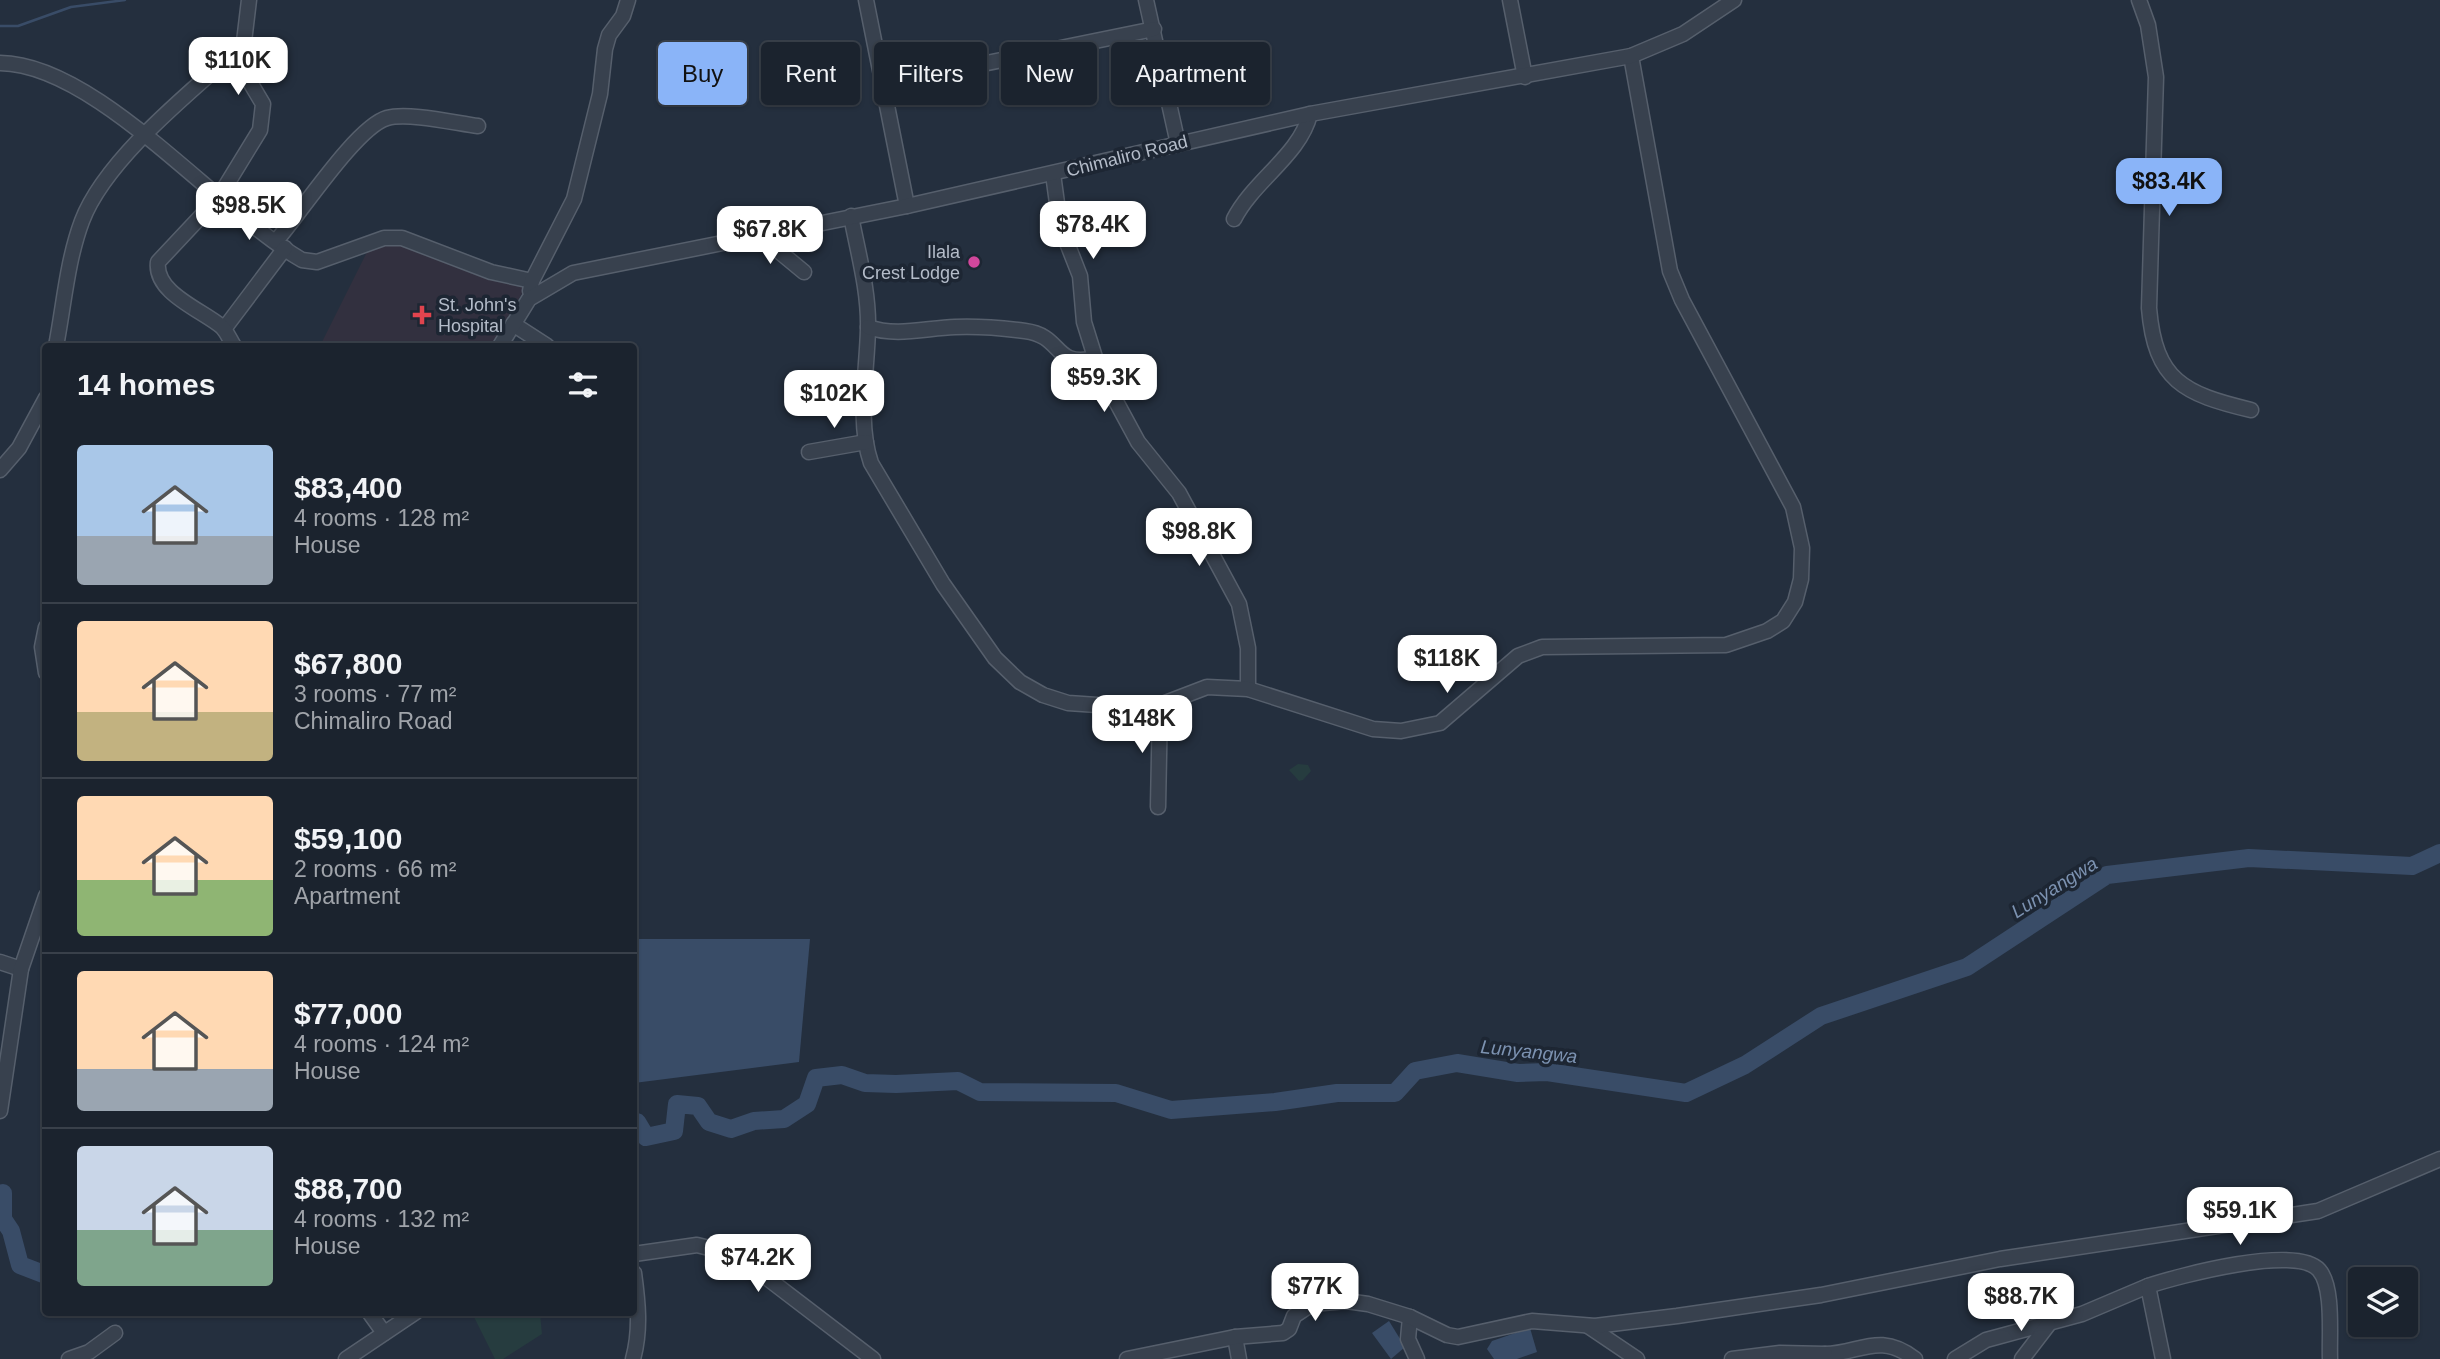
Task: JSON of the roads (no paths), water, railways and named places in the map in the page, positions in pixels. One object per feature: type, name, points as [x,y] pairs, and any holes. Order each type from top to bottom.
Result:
[{"type":"street","points":[[232,343],[224,329],[191,307],[161,281],[157,273],[158,262],[219,197],[257,137],[263,121],[260,97],[241,67],[249,0]]},
{"type":"street","points":[[529,299],[532,281],[563,226],[574,199],[600,94],[607,42],[628,0]]},
{"type":"street","points":[[866,0],[875,42]]},
{"type":"street","points":[[1146,0],[1178,144]]},
{"type":"street","points":[[1510,0],[1525,77]]},
{"type":"street","name":"Chimaliro Road","points":[[502,343],[529,299],[573,273],[907,206],[1310,114],[1631,56],[1684,34],[1734,0]]},
{"type":"street","points":[[2139,0],[2148,25],[2157,77],[2150,296],[2152,338],[2160,363],[2180,383],[2207,399],[2251,410]]},
{"type":"street","points":[[987,62],[1154,29]]},
{"type":"street","points":[[57,343],[73,251],[82,222],[103,185],[145,136],[243,45]]},
{"type":"street","points":[[850,216],[864,282],[868,327],[866,442],[872,463],[943,584],[995,658],[1020,682],[1043,695],[1068,703],[1112,706],[1160,705],[1207,687],[1248,689],[1373,729],[1420,728],[1440,723],[1518,656],[1542,647],[1726,645],[1767,631],[1783,621],[1795,602],[1801,579],[1802,548],[1793,508],[1682,300],[1670,271],[1631,56]]},
{"type":"street","points":[[0,63],[38,69],[59,78],[145,136],[219,197],[309,263],[384,238],[402,238],[491,272],[532,281]]},
{"type":"street","points":[[888,105],[907,206]]},
{"type":"street","points":[[1234,219],[1254,187],[1302,138],[1310,114]]},
{"type":"street","points":[[224,329],[281,245],[360,138],[381,121],[398,117],[478,125]]},
{"type":"street","points":[[1054,174],[1060,225],[1080,276],[1084,322],[1104,382],[1138,442],[1179,493],[1239,604],[1247,636],[1248,689]]},
{"type":"street","points":[[774,233],[781,253],[804,272]]},
{"type":"street","points":[[513,324],[542,343]]},
{"type":"street","points":[[868,327],[897,332],[980,326],[1026,331],[1045,335],[1067,359],[1079,361],[1095,358]]},
{"type":"street","points":[[0,470],[19,448],[42,414]]},
{"type":"street","points":[[809,452],[866,442]]},
{"type":"street","points":[[1158,807],[1160,705]]},
{"type":"street","points":[[0,1111],[21,969],[42,908]]},
{"type":"street","points":[[0,962],[21,969]]},
{"type":"street","points":[[1127,1359],[1235,1337],[1286,1332],[1298,1312],[1312,1304],[1326,1302],[1368,1304],[1410,1317],[1438,1331],[1458,1337],[1532,1321],[1588,1326],[1627,1324],[1808,1297],[2000,1259],[2318,1211],[2440,1159]]},
{"type":"street","points":[[637,1254],[697,1245],[737,1255],[873,1359]]},
{"type":"street","points":[[1955,1359],[1986,1340],[2048,1325],[2148,1286],[2204,1269],[2301,1261],[2318,1269],[2328,1286],[2330,1359]]},
{"type":"street","points":[[2148,1286],[2163,1359]]},
{"type":"street","points":[[633,1359],[638,1340],[637,1299]]},
{"type":"street","points":[[372,1316],[384,1333]]},
{"type":"street","points":[[346,1359],[410,1316]]},
{"type":"street","points":[[1410,1317],[1408,1339],[1417,1359]]},
{"type":"street","points":[[2022,1359],[2048,1325]]},
{"type":"street","points":[[1588,1326],[1637,1359]]},
{"type":"street","points":[[69,1359],[89,1352],[115,1333]]},
{"type":"street","points":[[1235,1337],[1239,1359]]},
{"type":"street","points":[[1732,1359],[1780,1353],[1825,1357],[1870,1344],[1901,1350],[1915,1359]]},
{"type":"water","points":[[637,939],[810,939],[799,1062],[637,1083]]},
{"type":"water","points":[[1389,1321],[1405,1347],[1391,1359],[1372,1333]]},
{"type":"water","points":[[1530,1328],[1537,1352],[1517,1359],[1494,1359],[1487,1349],[1492,1341]]},
{"type":"waterway","points":[[0,26],[18,26],[71,7],[125,0]]},
{"type":"waterway","name":"Lunyangwa","points":[[637,1122],[646,1137],[674,1131],[677,1104],[698,1106],[709,1122],[731,1129],[754,1121],[784,1119],[807,1104],[816,1078],[842,1075],[865,1083],[958,1081],[980,1092],[1116,1093],[1171,1110],[1275,1102],[1337,1093],[1395,1093],[1415,1071],[1457,1063],[1518,1073],[1547,1072],[1686,1093],[1745,1065],[1821,1016],[1967,967],[2107,875],[2249,858],[2412,866],[2440,853]]},
{"type":"waterway","name":"Lunyangwa","points":[[3,1193],[3,1219],[11,1231],[20,1265],[42,1273]]},
{"type":"place","name":"Ilala Crest Lodge","points":[[974,262]]},
{"type":"place","name":"St. John's Hospital","points":[[422,315]]}]
